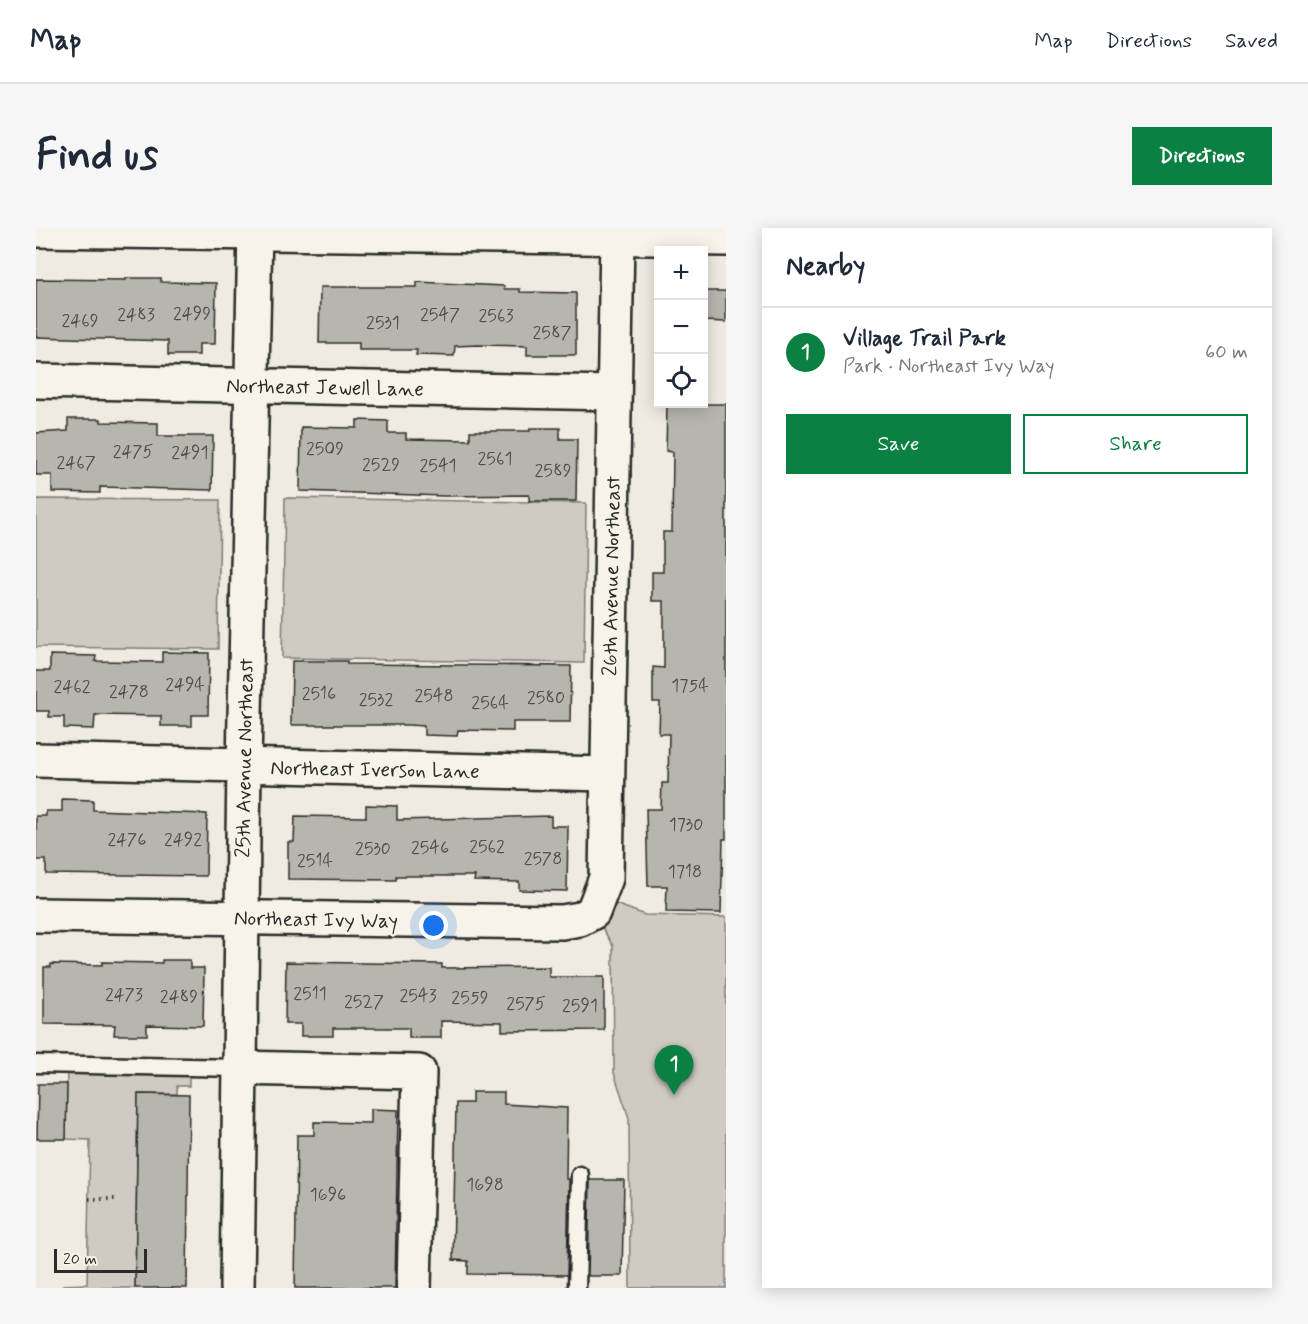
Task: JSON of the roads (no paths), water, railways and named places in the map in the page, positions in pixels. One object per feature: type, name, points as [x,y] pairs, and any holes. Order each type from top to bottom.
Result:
[{"type":"street","points":[[36,230],[582,232],[617,237],[726,239]]},
{"type":"street","name":"25th Avenue Northeast","points":[[237,1288],[244,765],[255,231]]},
{"type":"street","name":"26th Avenue Northeast","points":[[593,912],[606,878],[617,237]]},
{"type":"street","name":"Northeast Jewell Lane","points":[[36,381],[614,393]]},
{"type":"street","name":"Northeast Iverson Lane","points":[[36,760],[607,774]]},
{"type":"street","name":"Northeast Ivy Way","points":[[36,915],[562,922],[580,919],[593,912]]},
{"type":"street","points":[[240,1068],[419,1072],[414,1288]]},
{"type":"lane","points":[[36,1064],[240,1068]]},
{"type":"lane","points":[[577,1288],[580,1175]]},
{"type":"place","name":"Village Trail Park","points":[[674,1095]]}]
